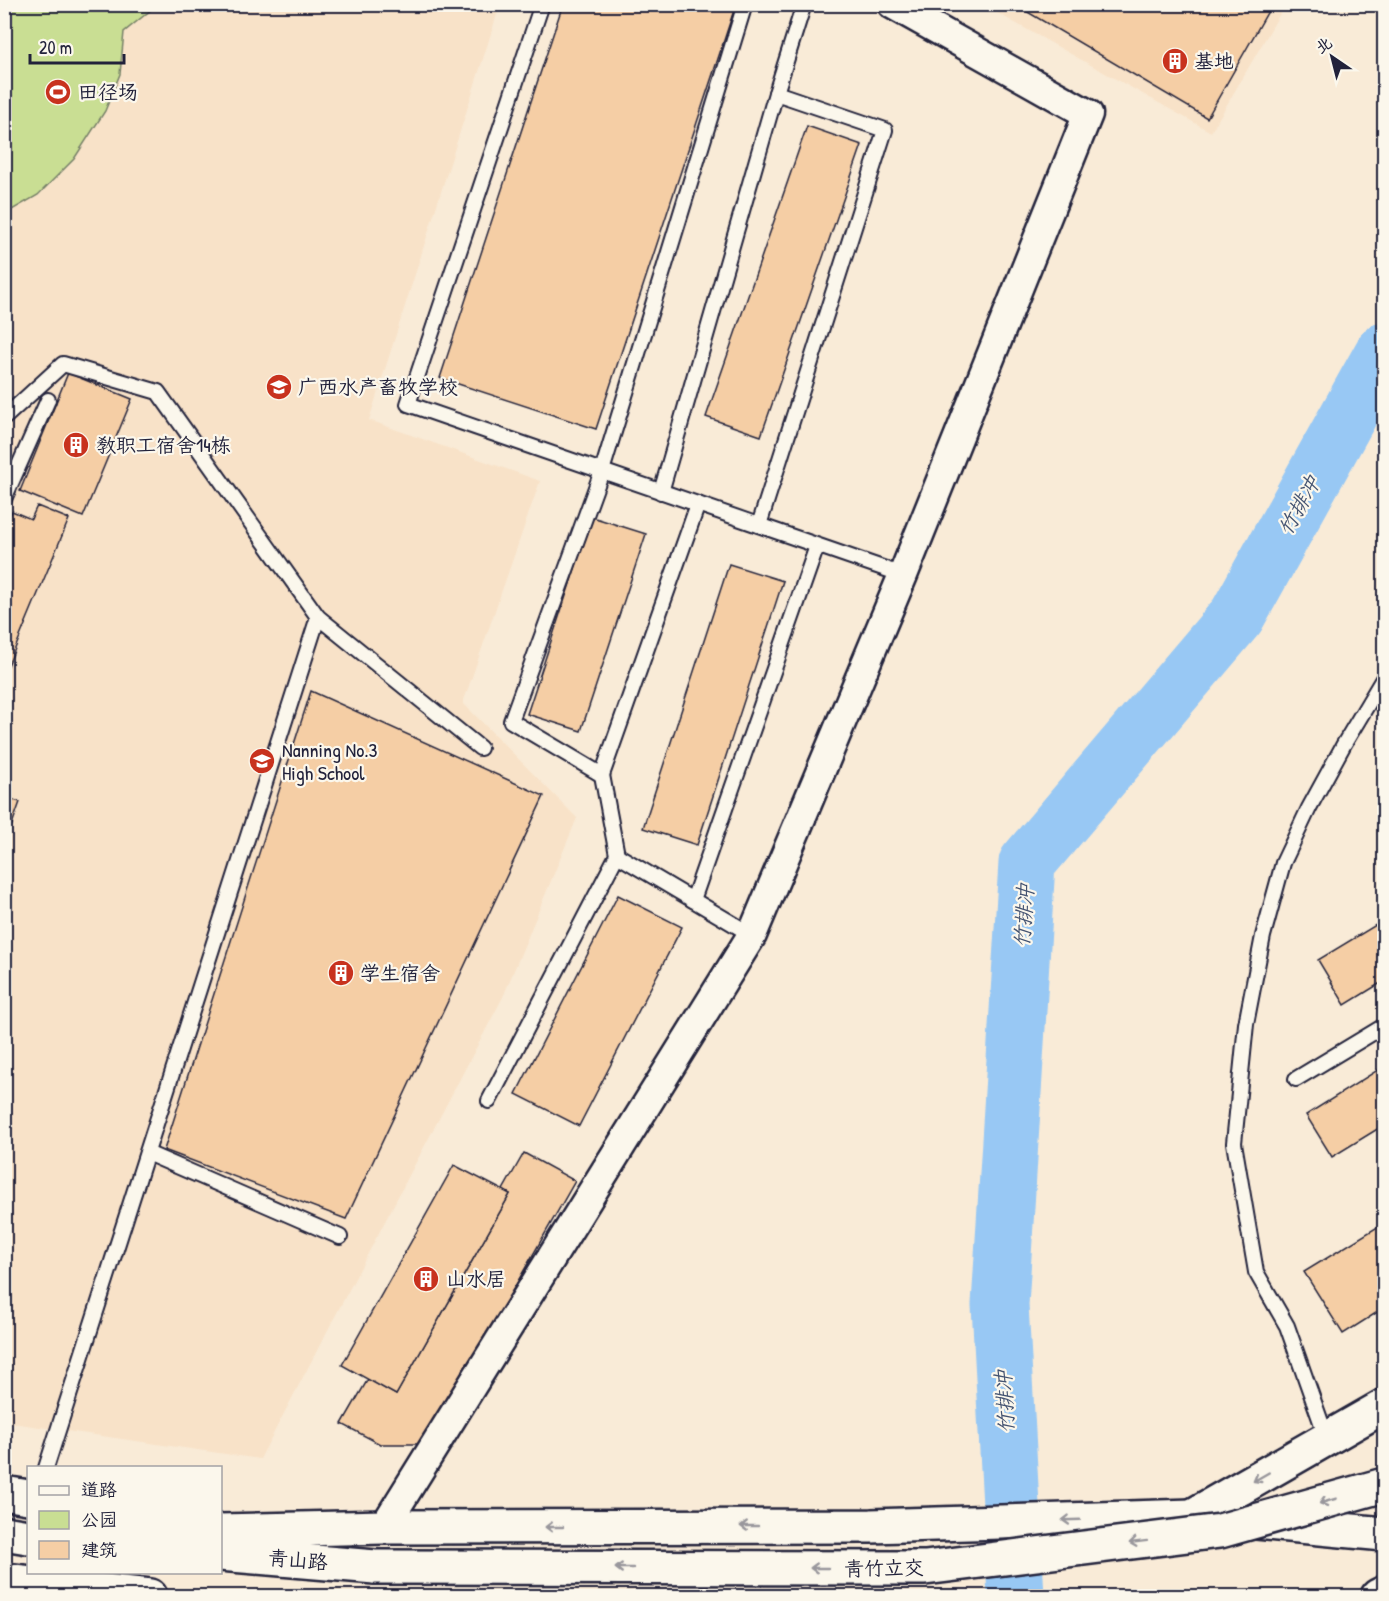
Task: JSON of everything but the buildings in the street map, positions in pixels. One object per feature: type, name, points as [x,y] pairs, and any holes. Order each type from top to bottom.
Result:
[{"type":"main road","points":[[1192,1516],[1384,1406]]},
{"type":"main road","name":"青竹立交","points":[[375,1567],[925,1569],[1220,1531],[1384,1485]]},
{"type":"main road","points":[[4,1493],[27,1497]]},
{"type":"main road","points":[[222,1514],[384,1527]]},
{"type":"main road","points":[[222,1531],[384,1527],[871,1526],[1192,1516],[1384,1534]]},
{"type":"main road","name":"青山路","points":[[222,1554],[375,1567]]},
{"type":"main road","points":[[4,1580],[150,1596]]},
{"type":"main road","points":[[1378,1596],[1384,1593]]},
{"type":"street","points":[[384,1527],[752,935],[903,575],[1088,114],[892,4]]},
{"type":"lane","points":[[542,4],[408,404],[903,575]]},
{"type":"lane","points":[[602,775],[511,721],[602,471],[745,4]]},
{"type":"lane","points":[[661,492],[776,93],[804,4]]},
{"type":"lane","points":[[759,525],[885,130],[776,93]]},
{"type":"lane","points":[[4,418],[63,364],[158,392],[318,616],[480,748]]},
{"type":"lane","points":[[4,499],[48,400]]},
{"type":"lane","points":[[489,1101],[617,855],[602,775],[698,504]]},
{"type":"lane","points":[[693,900],[817,546]]},
{"type":"lane","points":[[46,1466],[318,616]]},
{"type":"lane","points":[[1327,1439],[1287,1326],[1256,1272],[1234,1143],[1246,1024],[1263,936],[1283,863],[1344,744],[1384,677]]},
{"type":"lane","points":[[617,855],[752,935]]},
{"type":"lane","points":[[1296,1079],[1384,1026]]},
{"type":"lane","points":[[147,1153],[340,1237]]},
{"type":"shaded area","name":"Nanning No.3 High School","points":[[5,5],[500,5],[369,420],[540,481],[463,703],[577,818],[503,997],[260,1459],[5,1422]]},
{"type":"shaded area","name":"基地","points":[[983,5],[1285,5],[1211,132]]},
{"type":"green space","name":"田径场","points":[[5,4],[157,5],[124,32],[120,74],[105,111],[74,159],[38,195],[5,214]]},
{"type":"waterway","name":"竹排冲","points":[[1016,1596],[1000,1305],[1027,863],[1237,616],[1384,351]]},
{"type":"place","name":"基地","points":[[1175,61]]},
{"type":"place","name":"田径场","points":[[58,92]]},
{"type":"place","name":"广西水产畜牧学校","points":[[279,387]]},
{"type":"place","name":"教职工宿舍14栋","points":[[76,445]]},
{"type":"place","name":"Nanning No.3 High School","points":[[262,761]]},
{"type":"place","name":"学生宿舍","points":[[341,973]]},
{"type":"place","name":"山水居","points":[[426,1279]]}]
